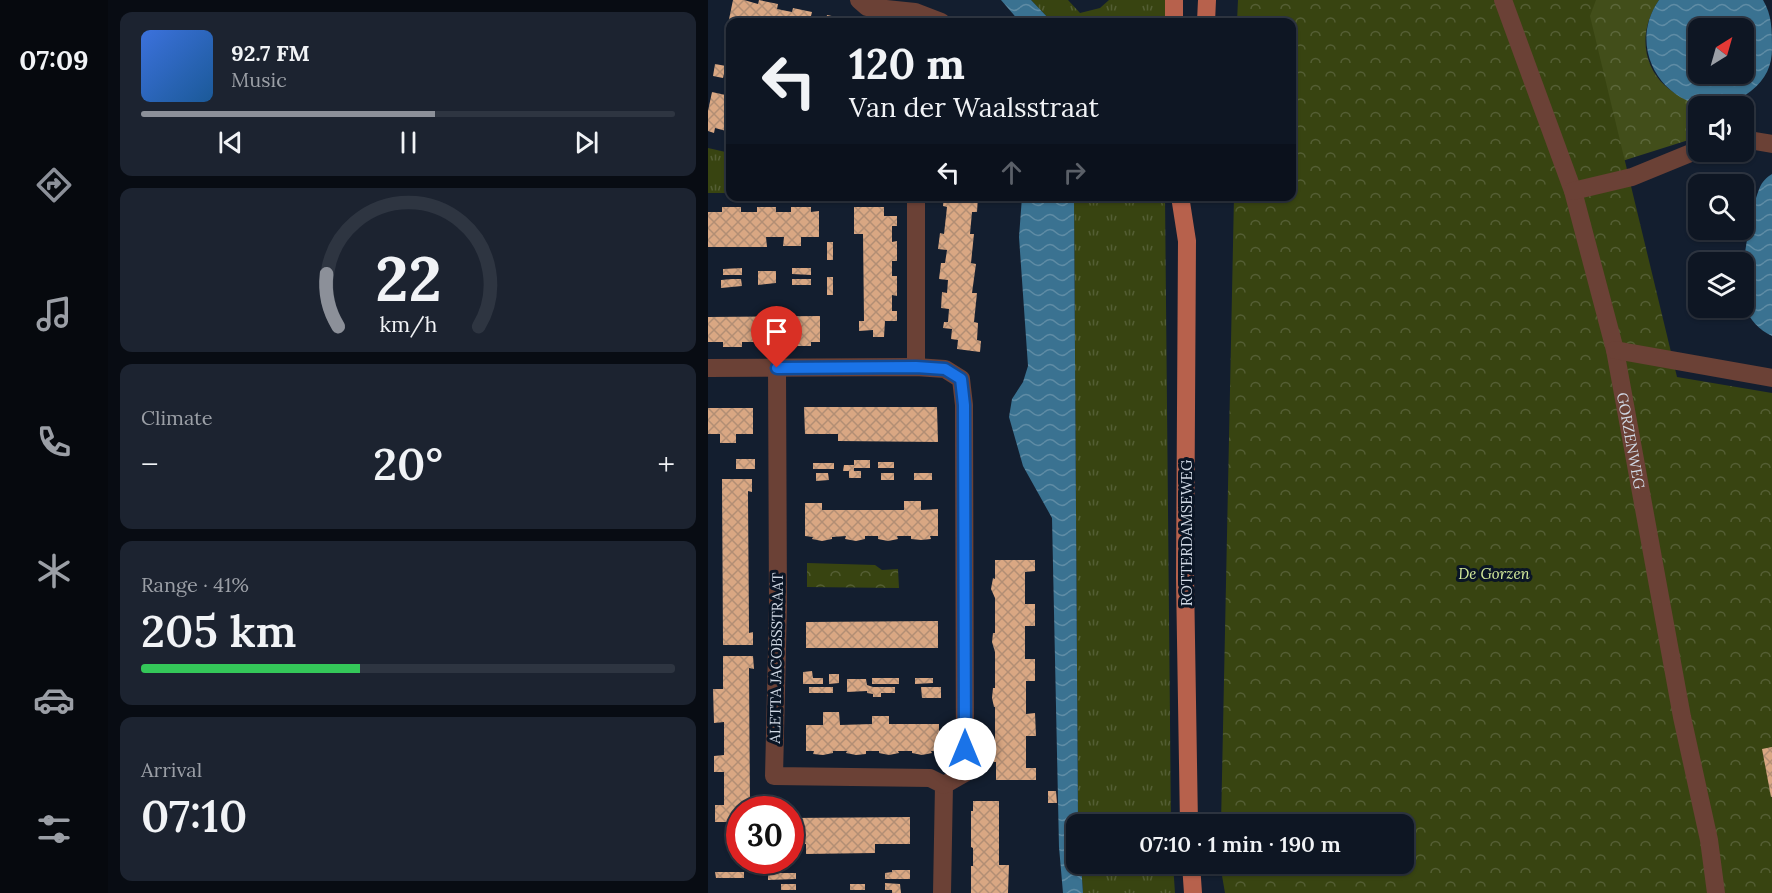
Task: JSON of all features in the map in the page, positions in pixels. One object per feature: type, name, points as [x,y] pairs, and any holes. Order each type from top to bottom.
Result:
[{"type":"main road","points":[[1174,0],[1174,18]]},
{"type":"main road","points":[[1206,18],[1207,0]]},
{"type":"main road","name":"ROTTERDAMSEWEG","points":[[1181,201],[1186,241],[1185,578],[1189,814]]},
{"type":"main road","name":"ROTTERDAMSEWEG","points":[[1186,241],[1193,201]]},
{"type":"main road","points":[[1192,874],[1193,893]]},
{"type":"street","points":[[859,0],[867,7],[915,12],[930,18]]},
{"type":"street","name":"GORZENWEG","points":[[1503,0],[1573,191],[1615,350],[1680,705],[1709,840],[1716,893]]},
{"type":"street","points":[[1754,141],[1772,144]]},
{"type":"street","points":[[1573,191],[1632,177],[1688,154]]},
{"type":"street","points":[[916,201],[916,367]]},
{"type":"street","points":[[1615,350],[1772,378]]},
{"type":"street","points":[[708,368],[916,367],[945,369],[961,379],[964,405],[966,772],[944,785],[942,893]]},
{"type":"street","name":"ALETTA JACOBSSTRAAT","points":[[777,368],[778,607],[774,776],[930,778],[944,785]]},
{"type":"green space","points":[[1031,0],[1068,0],[1080,13],[1100,8],[1109,0],[1165,0],[1165,18],[1048,18]]},
{"type":"green space","name":"De Gorzen","points":[[1238,0],[1596,0],[1590,16],[1677,377],[1772,393],[1772,893],[1225,893],[1222,874],[1414,874],[1414,814],[1221,814],[1234,201],[1296,201],[1296,18],[1237,18]]},
{"type":"green space","points":[[1514,0],[1659,0],[1649,21],[1645,41],[1648,60],[1657,76],[1670,90],[1688,99],[1688,140],[1597,169]]},
{"type":"green space","points":[[708,148],[726,152],[726,193],[708,193]]},
{"type":"green space","points":[[1074,201],[1165,201],[1171,814],[1078,814]]},
{"type":"green space","points":[[807,563],[875,565],[882,570],[898,569],[899,588],[807,587]]},
{"type":"green space","points":[[1082,874],[1174,874],[1175,893],[1083,893]]},
{"type":"water","points":[[1001,0],[1031,0],[1048,18],[1017,18]]},
{"type":"water","points":[[1659,0],[1763,0],[1770,17],[1772,55],[1769,66],[1764,77],[1756,86],[1741,96],[1688,96],[1688,100],[1685,99],[1667,86],[1654,68],[1647,47],[1648,24]]},
{"type":"water","points":[[1772,174],[1772,336],[1759,328],[1751,318],[1754,318],[1754,252],[1745,252],[1747,240],[1754,240],[1756,197],[1762,183]]},
{"type":"water","points":[[1022,201],[1074,201],[1078,814],[1066,814],[1066,874],[1082,874],[1083,893],[1063,893],[1059,847],[1052,518],[1023,466],[1009,417],[1012,399],[1023,382],[1028,366],[1019,237]]},
{"type":"building","points":[[733,0],[758,4],[759,0],[778,4],[777,9],[792,12],[793,8],[812,12],[811,16],[818,18],[729,18]]},
{"type":"building","points":[[715,64],[726,66],[723,78],[713,76]]},
{"type":"building","points":[[712,92],[726,95],[726,131],[715,128],[714,133],[708,131],[708,111]]},
{"type":"building","points":[[944,201],[978,201],[977,212],[972,212],[970,234],[974,234],[971,263],[976,264],[972,293],[977,293],[974,322],[978,323],[977,340],[981,341],[980,352],[957,349],[958,340],[951,339],[952,329],[943,328],[944,322],[948,322],[949,309],[941,308],[942,292],[947,293],[948,280],[939,279],[941,263],[945,263],[947,250],[938,249],[940,233],[944,234],[947,207],[943,206]]},
{"type":"building","points":[[722,207],[741,207],[741,212],[757,212],[757,207],[776,207],[776,212],[791,212],[791,207],[811,207],[811,212],[819,211],[819,237],[801,237],[801,246],[783,246],[784,237],[766,237],[767,247],[708,247],[708,212],[722,212]]},
{"type":"building","points":[[854,207],[884,207],[884,216],[897,216],[897,226],[892,226],[892,242],[897,241],[897,261],[892,261],[892,276],[897,276],[897,296],[892,295],[892,311],[897,311],[897,321],[885,321],[884,337],[873,337],[873,330],[859,331],[859,321],[864,321],[863,234],[854,234]]},
{"type":"building","points":[[827,242],[833,242],[833,260],[827,260]]},
{"type":"building","points":[[742,268],[742,275],[723,275],[723,269]]},
{"type":"building","points":[[792,268],[811,268],[811,275],[792,274]]},
{"type":"building","points":[[758,271],[776,271],[776,283],[758,285]]},
{"type":"building","points":[[827,277],[833,277],[833,295],[827,295]]},
{"type":"building","points":[[741,279],[742,286],[721,288],[721,280]]},
{"type":"building","points":[[792,279],[811,279],[811,285],[792,285]]},
{"type":"building","points":[[820,316],[820,342],[811,342],[811,346],[792,346],[792,342],[777,342],[777,347],[757,347],[757,342],[742,342],[742,347],[723,347],[723,342],[708,342],[708,317]]},
{"type":"building","points":[[804,407],[937,407],[938,442],[838,441],[838,434],[805,434]]},
{"type":"building","points":[[708,408],[753,408],[753,434],[736,434],[736,443],[720,443],[720,434],[708,434]]},
{"type":"building","points":[[736,459],[755,459],[755,469],[736,469]]},
{"type":"building","points":[[854,460],[870,460],[870,468],[854,468],[854,471],[861,471],[861,478],[849,478],[849,471],[843,471],[844,465],[854,465]]},
{"type":"building","points":[[878,462],[894,462],[894,468],[878,468]]},
{"type":"building","points":[[813,463],[834,463],[834,469],[813,469]]},
{"type":"building","points":[[816,473],[828,473],[829,480],[816,481]]},
{"type":"building","points":[[881,473],[894,473],[894,480],[881,480]]},
{"type":"building","points":[[914,473],[932,473],[932,480],[914,480]]},
{"type":"building","points":[[722,479],[752,479],[752,492],[748,491],[748,495],[749,633],[753,632],[753,645],[723,645]]},
{"type":"building","points":[[904,501],[921,501],[921,510],[938,509],[938,536],[930,536],[931,539],[921,540],[911,539],[911,536],[897,536],[898,539],[888,541],[878,539],[878,536],[865,536],[865,539],[856,541],[845,539],[846,536],[832,537],[832,539],[822,541],[805,536],[805,503],[822,503],[822,510],[904,510]]},
{"type":"building","points":[[995,560],[1035,560],[1035,571],[1025,572],[1025,604],[1035,604],[1035,626],[1025,626],[1025,659],[1035,659],[1035,681],[1026,681],[1026,714],[1035,713],[1036,736],[1026,736],[1026,768],[1036,768],[1036,780],[996,780],[996,762],[994,762],[992,753],[995,743],[995,707],[992,698],[993,688],[995,688],[995,652],[992,642],[993,633],[995,633],[995,598],[991,589],[993,578],[995,579]]},
{"type":"building","points":[[938,621],[938,648],[806,648],[806,622]]},
{"type":"building","points":[[723,656],[753,656],[754,669],[749,668],[750,796],[726,796],[726,822],[715,822],[715,805],[724,805],[724,772],[714,772],[714,756],[724,755],[724,722],[714,723],[713,689],[723,689]]},
{"type":"building","points":[[812,671],[813,678],[823,678],[823,684],[803,684],[803,672]]},
{"type":"building","points":[[829,674],[839,674],[839,683],[829,684]]},
{"type":"building","points":[[872,678],[899,678],[899,684],[872,684]]},
{"type":"building","points":[[915,678],[933,678],[933,683],[915,684]]},
{"type":"building","points":[[847,679],[866,679],[867,685],[873,687],[895,687],[895,693],[881,693],[881,697],[873,697],[873,694],[867,691],[847,692]]},
{"type":"building","points":[[809,687],[833,687],[833,693],[809,693]]},
{"type":"building","points":[[921,687],[941,687],[941,698],[922,698]]},
{"type":"building","points":[[823,712],[839,712],[840,725],[872,724],[872,716],[889,716],[889,724],[939,724],[939,751],[931,751],[932,753],[922,755],[912,753],[912,751],[898,751],[899,753],[889,755],[879,753],[879,751],[866,751],[866,754],[856,755],[846,753],[847,751],[833,751],[833,753],[823,755],[813,754],[814,751],[806,751],[806,725],[823,725]]},
{"type":"building","points":[[1772,747],[1772,797],[1771,797],[1762,749]]},
{"type":"building","points":[[1048,791],[1056,791],[1057,803],[1048,803]]},
{"type":"building","points":[[973,801],[999,801],[999,865],[1009,865],[1008,893],[971,893]]},
{"type":"building","points":[[910,817],[910,844],[875,844],[875,853],[806,854],[804,818]]},
{"type":"building","points":[[892,870],[910,870],[910,879],[885,879],[885,873],[892,872]]},
{"type":"building","points":[[715,872],[744,874],[744,878],[716,878]]},
{"type":"building","points":[[768,874],[796,874],[796,879],[768,880]]},
{"type":"building","points":[[885,883],[900,884],[901,893],[885,890]]},
{"type":"building","points":[[781,884],[796,884],[796,890],[781,890]]},
{"type":"building","points":[[850,884],[865,884],[865,890],[850,890]]},
{"type":"route","points":[[777,368],[916,367],[945,369],[961,379],[964,405],[965,749]]}]
